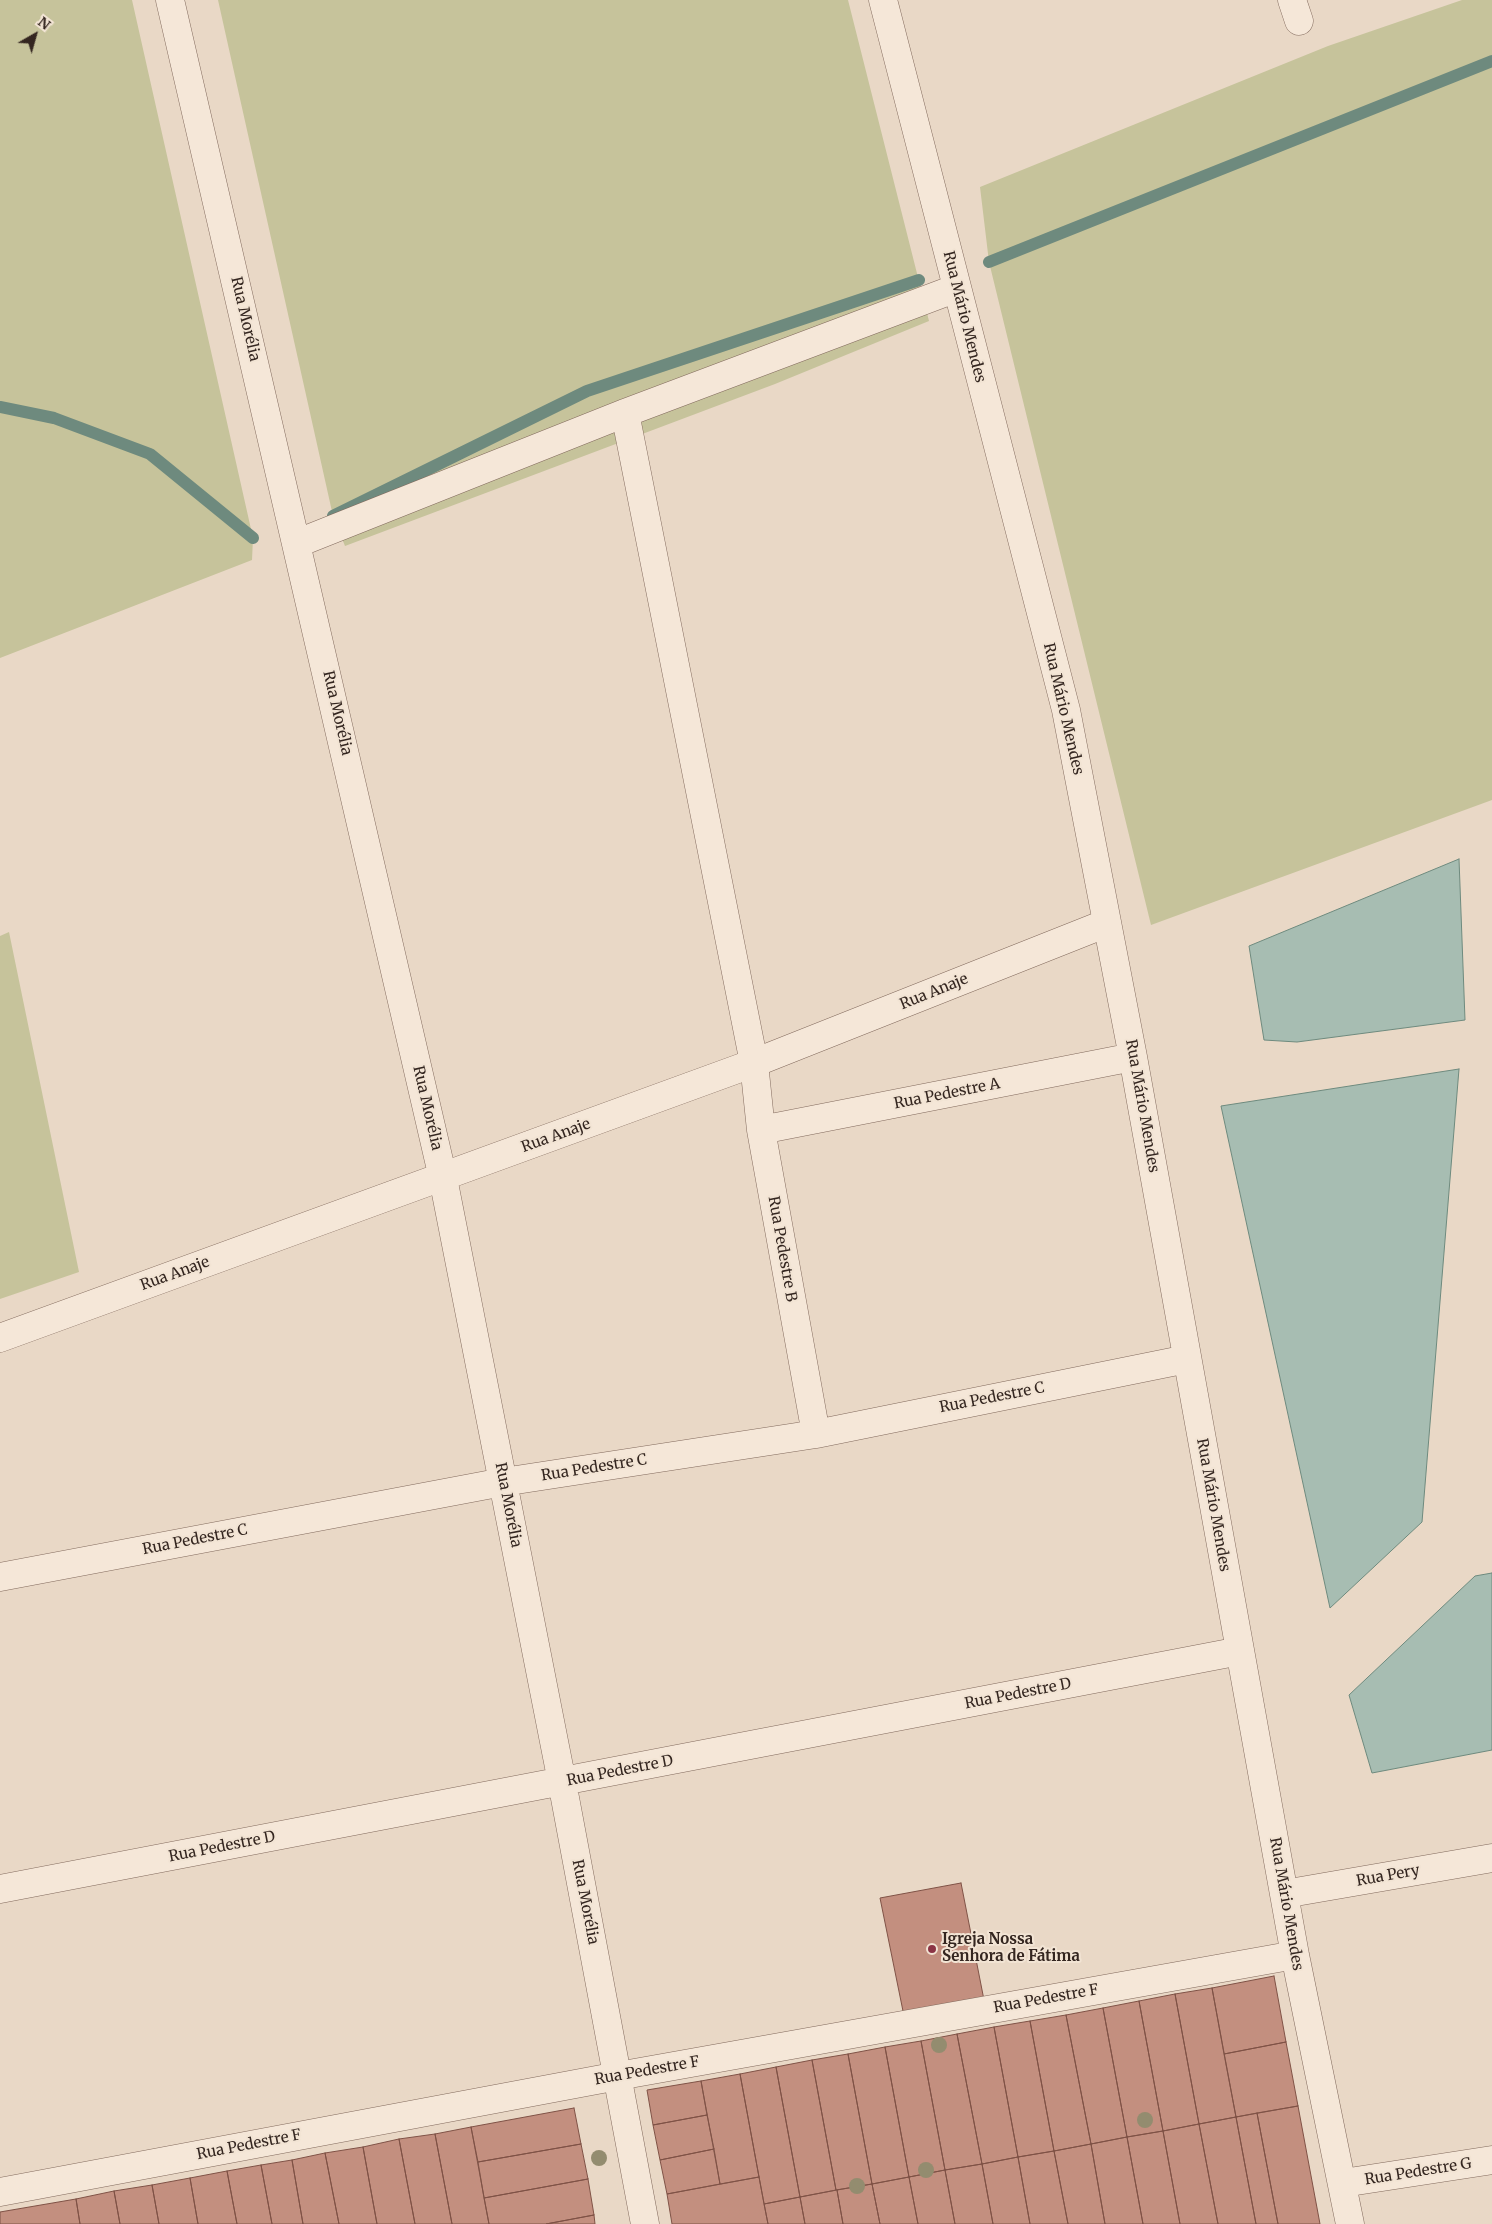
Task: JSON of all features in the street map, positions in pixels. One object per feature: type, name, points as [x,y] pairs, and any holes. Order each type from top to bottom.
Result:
[{"type":"street","name":"Rua Morélia","points":[[170,0],[298,543],[443,1178],[562,1782],[645,2224]]},
{"type":"street","name":"Rua Mário Mendes","points":[[883,0],[1066,710],[1133,1057],[1295,1955],[1350,2224]]},
{"type":"street","points":[[298,543],[625,413],[957,288]]},
{"type":"street","name":"Rua Pedestre B","points":[[625,413],[754,1064],[761,1130],[816,1434]]},
{"type":"street","name":"Rua Anaje","points":[[0,1338],[754,1064],[1107,923]]},
{"type":"street","name":"Rua Pedestre A","points":[[761,1130],[1133,1057]]},
{"type":"street","name":"Rua Pedestre C","points":[[0,1577],[503,1482],[816,1434],[1187,1359]]},
{"type":"street","name":"Rua Pedestre D","points":[[0,1889],[1240,1651]]},
{"type":"street","name":"Rua Pery","points":[[1284,1894],[1492,1858]]},
{"type":"street","name":"Rua Pedestre F","points":[[0,2192],[618,2076],[1295,1955]]},
{"type":"street","name":"Rua Pedestre G","points":[[1343,2183],[1492,2160]]},
{"type":"shaded area","points":[[0,0],[132,0],[253,538],[252,560],[0,658]]},
{"type":"shaded area","points":[[218,0],[848,0],[929,321],[775,384],[345,546],[333,516]]},
{"type":"shaded area","points":[[1462,0],[1492,0],[1492,800],[1151,925],[989,262],[980,187],[1328,46]]},
{"type":"shaded area","points":[[1459,859],[1465,1020],[1297,1042],[1264,1040],[1249,946]]},
{"type":"shaded area","points":[[9,932],[79,1272],[0,1299],[0,936]]},
{"type":"shaded area","points":[[1459,1069],[1422,1522],[1330,1608],[1221,1106]]},
{"type":"shaded area","points":[[1492,1573],[1492,1750],[1372,1773],[1349,1695],[1475,1576]]},
{"type":"building","name":"Igreja Nossa Senhora de Fátima","points":[[961,1883],[984,2000],[904,2016],[880,1898]]},
{"type":"building","points":[[1274,1976],[1286,2042],[1224,2054],[1212,1988]]},
{"type":"building","points":[[1212,1988],[1236,2117],[1199,2124],[1175,1994]]},
{"type":"building","points":[[1175,1994],[1199,2124],[1163,2131],[1139,2001]]},
{"type":"building","points":[[1139,2001],[1163,2131],[1127,2137],[1103,2008]]},
{"type":"building","points":[[1103,2008],[1127,2137],[1091,2144],[1066,2015]]},
{"type":"building","points":[[1066,2015],[1091,2144],[1054,2151],[1030,2021]]},
{"type":"building","points":[[1030,2021],[1054,2151],[1018,2157],[994,2027]]},
{"type":"building","points":[[994,2027],[1018,2157],[982,2164],[957,2034]]},
{"type":"building","points":[[957,2034],[982,2164],[945,2170],[921,2041]]},
{"type":"building","points":[[921,2041],[945,2170],[909,2177],[885,2047]]},
{"type":"building","points":[[1286,2042],[1298,2106],[1236,2117],[1224,2054]]},
{"type":"building","points":[[885,2047],[909,2177],[872,2184],[848,2054]]},
{"type":"building","points":[[848,2054],[872,2184],[836,2190],[812,2060]]},
{"type":"building","points":[[812,2060],[836,2190],[800,2197],[776,2067]]},
{"type":"building","points":[[776,2067],[800,2197],[764,2204],[740,2074]]},
{"type":"building","points":[[740,2074],[759,2177],[720,2184],[701,2081]]},
{"type":"building","points":[[701,2081],[707,2115],[653,2125],[647,2090]]},
{"type":"building","points":[[1298,2106],[1320,2224],[1278,2224],[1257,2113]]},
{"type":"building","points":[[574,2108],[581,2144],[478,2162],[471,2127]]},
{"type":"building","points":[[1257,2113],[1278,2224],[1256,2224],[1236,2117]]},
{"type":"building","points":[[707,2115],[714,2149],[660,2160],[653,2125]]},
{"type":"building","points":[[1236,2117],[1256,2224],[1218,2224],[1199,2124]]},
{"type":"building","points":[[1199,2124],[1218,2224],[1180,2224],[1163,2131]]},
{"type":"building","points":[[471,2127],[489,2224],[452,2224],[435,2134]]},
{"type":"building","points":[[1163,2131],[1180,2224],[1143,2224],[1127,2137]]},
{"type":"building","points":[[435,2134],[452,2224],[415,2224],[399,2139]]},
{"type":"building","points":[[1127,2137],[1143,2224],[1105,2224],[1091,2144]]},
{"type":"building","points":[[399,2139],[415,2224],[377,2224],[363,2147]]},
{"type":"building","points":[[581,2144],[588,2179],[484,2198],[478,2162]]},
{"type":"building","points":[[1091,2144],[1105,2224],[1068,2224],[1054,2151]]},
{"type":"building","points":[[363,2147],[377,2224],[339,2224],[325,2153]]},
{"type":"building","points":[[714,2149],[720,2184],[667,2194],[660,2160]]},
{"type":"building","points":[[1054,2151],[1068,2224],[1030,2224],[1018,2157]]},
{"type":"building","points":[[325,2153],[339,2224],[303,2224],[292,2160]]},
{"type":"building","points":[[1018,2157],[1030,2224],[993,2224],[982,2164]]},
{"type":"building","points":[[292,2160],[303,2224],[272,2224],[261,2165]]},
{"type":"building","points":[[982,2164],[993,2224],[955,2224],[945,2170]]},
{"type":"building","points":[[261,2165],[272,2224],[237,2224],[227,2171]]},
{"type":"building","points":[[945,2170],[955,2224],[918,2224],[909,2177]]},
{"type":"building","points":[[227,2171],[237,2224],[198,2224],[190,2178]]},
{"type":"building","points":[[759,2177],[768,2224],[672,2224],[667,2194]]},
{"type":"building","points":[[909,2177],[918,2224],[880,2224],[872,2184]]},
{"type":"building","points":[[190,2178],[198,2224],[159,2224],[152,2185]]},
{"type":"building","points":[[588,2179],[594,2215],[546,2224],[489,2224],[484,2198]]},
{"type":"building","points":[[872,2184],[880,2224],[843,2224],[837,2190]]},
{"type":"building","points":[[152,2185],[159,2224],[120,2224],[114,2191]]},
{"type":"building","points":[[837,2190],[843,2224],[805,2224],[800,2197]]},
{"type":"building","points":[[114,2191],[120,2224],[80,2224],[76,2199]]},
{"type":"building","points":[[800,2197],[805,2224],[768,2224],[764,2204]]},
{"type":"building","points":[[76,2199],[80,2224],[0,2224],[0,2212]]},
{"type":"building","points":[[594,2215],[595,2224],[546,2224]]},
{"type":"waterway","points":[[989,262],[1492,61]]},
{"type":"waterway","points":[[333,516],[587,391],[919,280]]},
{"type":"waterway","points":[[0,407],[54,418],[150,454],[253,538]]},
{"type":"place","name":"Igreja Nossa Senhora de Fátima","points":[[932,1949]]}]
